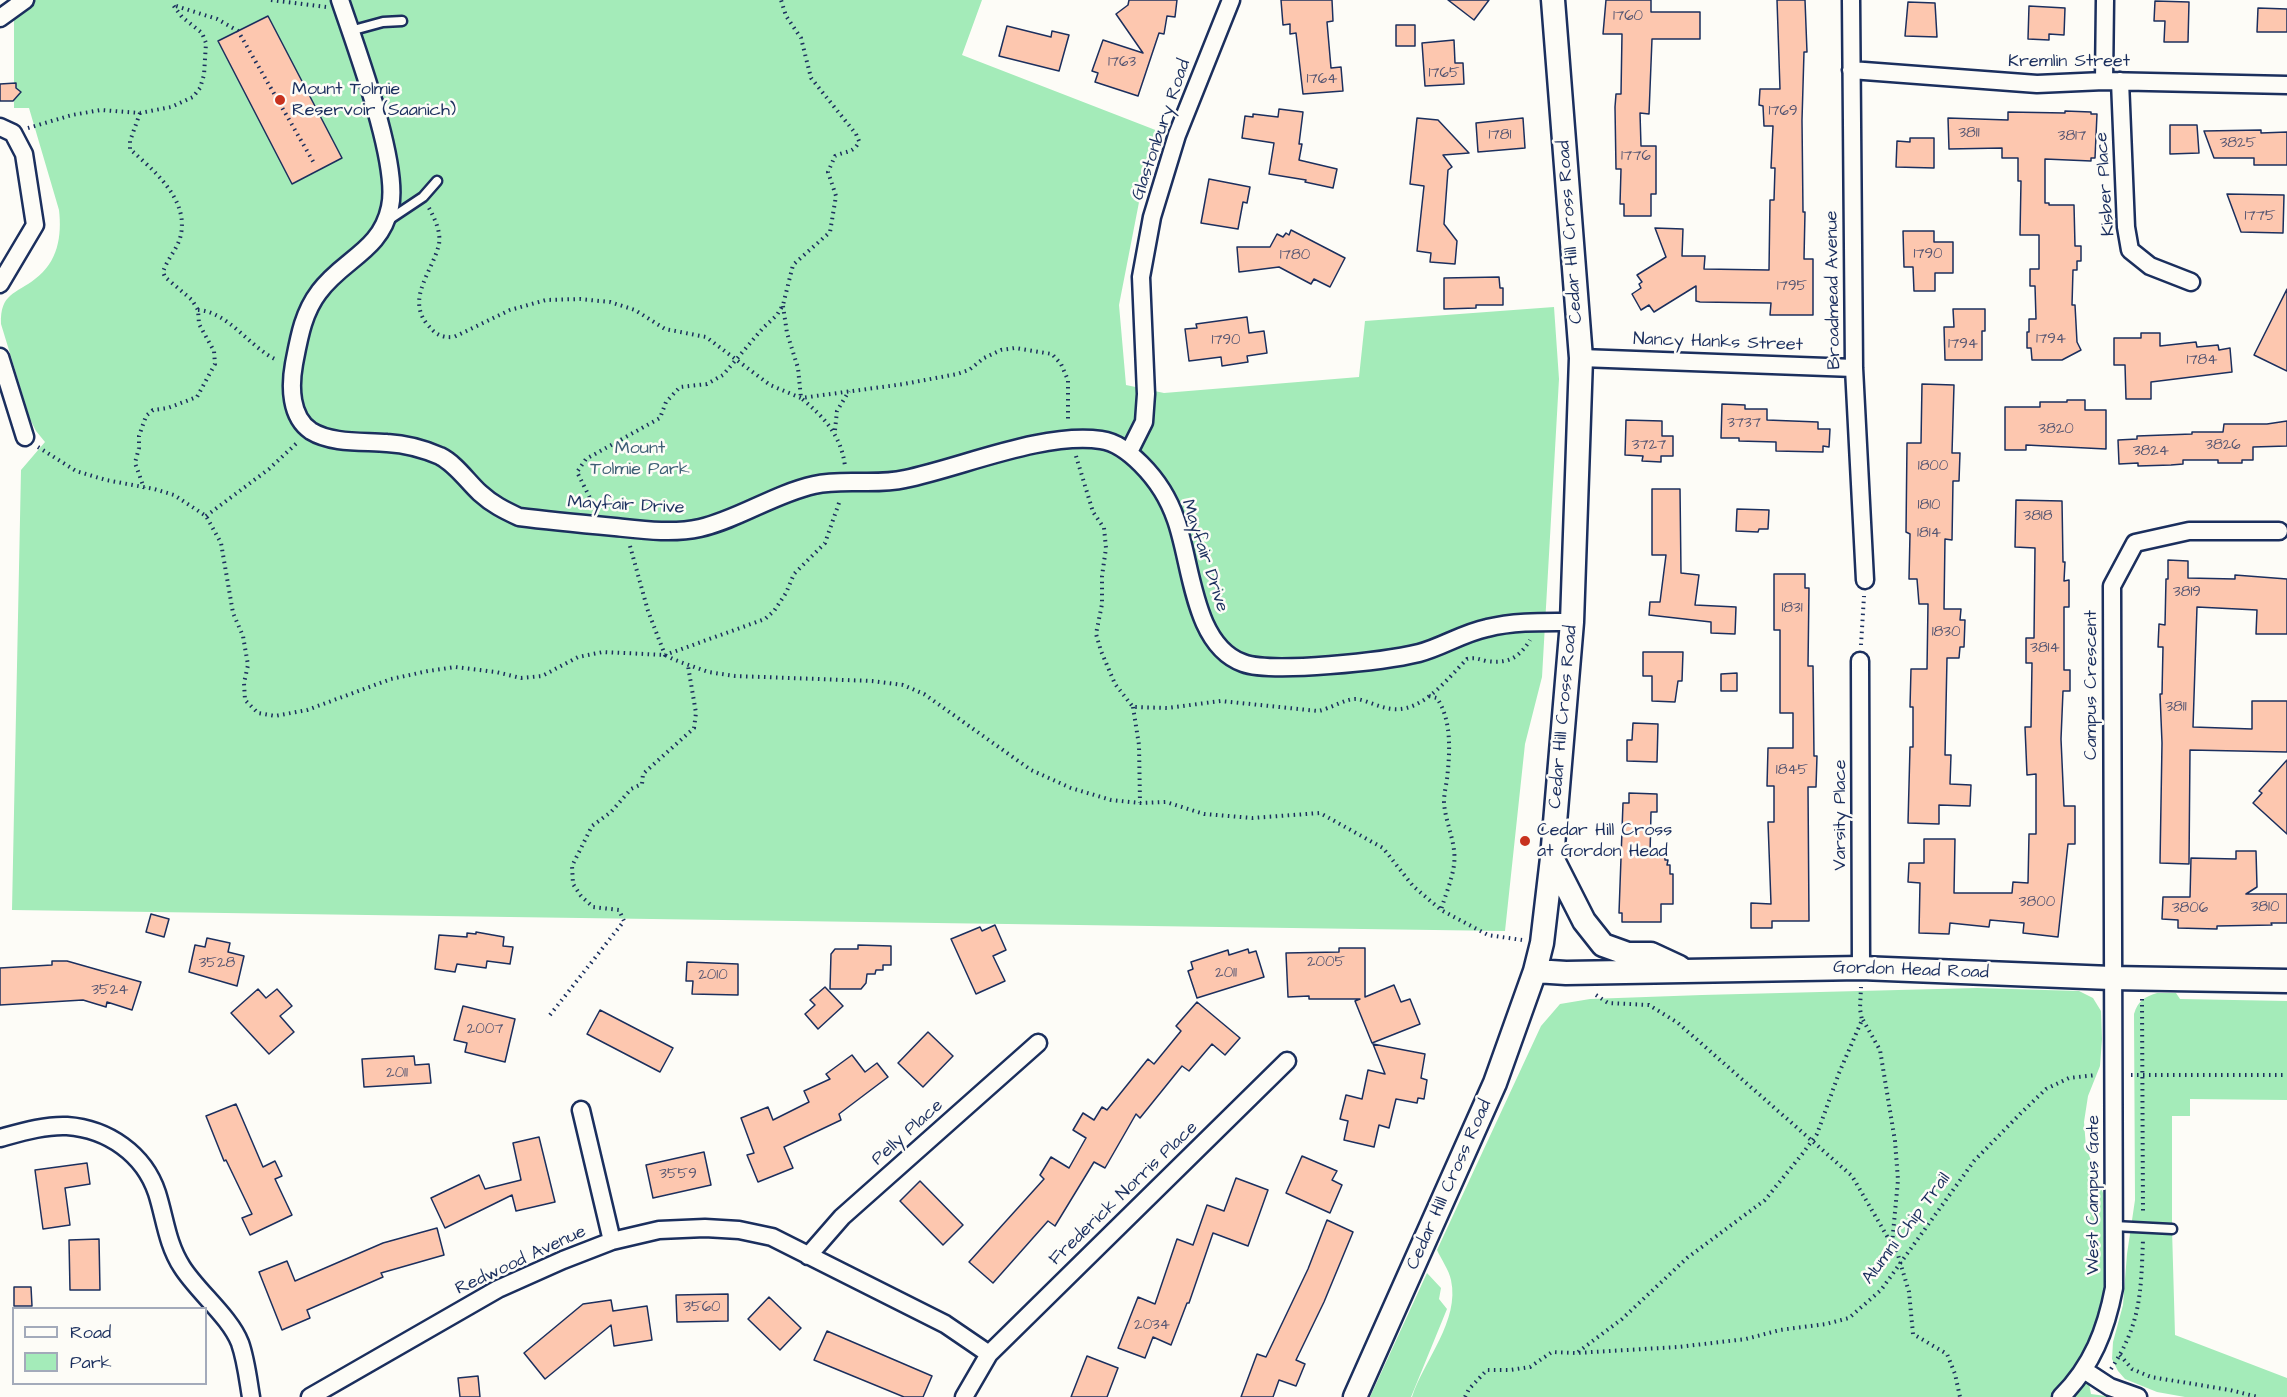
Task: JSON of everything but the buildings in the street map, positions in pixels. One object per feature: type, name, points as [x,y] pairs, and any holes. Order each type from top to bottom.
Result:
[{"type":"main road","name":"Cedar Hill Cross Road","points":[[1355,1397],[1495,1083],[1535,971],[1542,943],[1552,858],[1572,622],[1581,358],[1553,0]]},
{"type":"main road","points":[[1552,858],[1584,921],[1604,945],[1628,954],[1651,954],[1684,969]]},
{"type":"main road","name":"Gordon Head Road","points":[[1535,971],[1566,973],[1684,969],[1861,968],[2143,979],[2287,981]]},
{"type":"street","points":[[0,18],[25,0]]},
{"type":"street","name":"Glastonbury Road","points":[[1130,452],[1144,422],[1146,394],[1141,277],[1152,217],[1177,135],[1231,0]]},
{"type":"street","name":"Broadmead Avenue","points":[[1851,0],[1854,368],[1865,580]]},
{"type":"street","name":"Kisber Place","points":[[2105,0],[2130,250],[2150,266],[2191,282]]},
{"type":"street","points":[[311,430],[296,411],[291,393],[301,327],[312,302],[330,280],[382,232],[391,204],[391,176],[382,134],[340,1]]},
{"type":"street","name":"Kremlin Street","points":[[1851,70],[2037,84],[2112,81],[2287,85]]},
{"type":"street","points":[[0,284],[35,225],[24,154],[7,130]]},
{"type":"street","points":[[0,357],[25,437]]},
{"type":"street","name":"Nancy Hanks Street","points":[[1581,358],[1854,368]]},
{"type":"street","name":"Mayfair Drive","points":[[311,430],[325,436],[348,440],[414,447],[442,456],[480,494],[498,507],[519,517],[656,531],[699,528],[716,523],[787,492],[818,484],[902,480],[1048,442],[1073,439],[1105,440],[1130,452],[1156,480],[1176,519],[1202,617],[1212,639],[1225,654],[1244,664],[1268,668],[1307,666],[1419,653],[1469,632],[1491,627],[1542,622],[1572,622]]},
{"type":"street","name":"Campus Crescent","points":[[2111,978],[2112,586],[2135,543],[2189,531],[2279,531]]},
{"type":"street","name":"Varsity Place","points":[[1860,661],[1861,968]]},
{"type":"street","name":"West Campus Gate","points":[[2061,1397],[2084,1370],[2104,1329],[2114,1288],[2111,978]]},
{"type":"street","name":"Pelly Place","points":[[808,1256],[843,1217],[1038,1043]]},
{"type":"street","name":"Frederick Norris Place","points":[[964,1397],[989,1354],[1287,1061]]},
{"type":"street","points":[[581,1110],[612,1241]]},
{"type":"street","points":[[0,1138],[38,1128],[67,1126],[94,1131],[111,1138],[131,1151],[156,1191],[170,1243],[181,1266],[239,1342],[251,1397]]},
{"type":"street","name":"Redwood Avenue","points":[[310,1397],[498,1289],[612,1241],[659,1230],[705,1228],[739,1230],[772,1237],[945,1324],[989,1354]]},
{"type":"street","points":[[2084,1370],[2103,1382],[2138,1397]]},
{"type":"lane","points":[[350,31],[383,22],[402,21]]},
{"type":"lane","points":[[386,222],[423,197],[437,181]]},
{"type":"lane","points":[[2114,1226],[2172,1229]]},
{"type":"path","points":[[270,0],[329,7],[340,1]]},
{"type":"path","points":[[602,526],[576,472],[586,459],[660,418],[666,402],[680,387],[707,384],[723,375],[777,315],[783,305],[794,265],[830,232],[836,196],[828,172],[834,156],[856,148],[859,141],[856,134],[811,78],[801,38],[786,16],[781,0]]},
{"type":"path","points":[[7,130],[101,110],[140,113],[171,107],[193,97],[200,88],[204,75],[206,52],[202,33],[182,17],[172,5],[217,19],[238,31],[314,164]]},
{"type":"path","points":[[140,113],[130,141],[130,149],[159,176],[175,199],[181,216],[181,235],[163,272],[165,277],[192,300],[198,309],[199,324],[214,351],[215,364],[197,397],[168,408],[153,410],[146,416],[139,436],[135,463],[144,488]]},
{"type":"path","points":[[198,309],[220,318],[268,356],[293,370]]},
{"type":"path","points":[[835,431],[837,411],[849,391]]},
{"type":"path","points":[[206,516],[269,469],[311,430]]},
{"type":"path","points":[[25,437],[76,471],[174,495],[206,516],[221,543],[233,613],[243,636],[248,665],[244,683],[245,700],[258,712],[275,716],[307,710],[391,679],[455,667],[496,672],[521,678],[542,676],[578,657],[603,652],[665,655],[688,666],[735,676],[872,681],[903,685],[924,694],[1031,770],[1071,788],[1101,797],[1140,803],[1166,802],[1204,814],[1252,818],[1320,813],[1383,848],[1413,886],[1441,910],[1488,935],[1542,943]]},
{"type":"path","points":[[1860,661],[1865,580]]},
{"type":"path","points":[[1467,659],[1475,657],[1486,661],[1505,660],[1521,655],[1542,622]]},
{"type":"path","points":[[550,1015],[624,921],[619,910],[593,907],[581,896],[573,884],[572,866],[592,825],[611,813],[632,789],[642,784],[644,774],[694,728],[696,713],[688,666]]},
{"type":"path","points":[[1429,696],[1437,698],[1445,711],[1448,730],[1444,800],[1453,845],[1454,865],[1441,910]]},
{"type":"path","points":[[1132,707],[1139,745],[1140,803]]},
{"type":"path","points":[[1861,968],[1862,1020],[1880,1050],[1895,1141],[1898,1180],[1892,1244]]},
{"type":"path","points":[[1566,973],[1608,1004],[1650,1005],[1678,1023],[1852,1176],[1902,1264],[1910,1292],[1913,1334],[1947,1354],[1955,1374],[1960,1397]]},
{"type":"path","points":[[2103,1382],[2132,1334],[2138,1310],[2143,1228],[2143,979]]},
{"type":"path","points":[[1576,1353],[1622,1319],[1687,1258],[1765,1200],[1817,1134],[1839,1073],[1862,1020]]},
{"type":"path","name":"Alumni Chip Trail","points":[[1465,1397],[1487,1370],[1530,1367],[1552,1352],[1576,1353],[1678,1347],[1746,1339],[1780,1330],[1826,1324],[1849,1318],[1881,1290],[1902,1264],[1974,1161],[2046,1089],[2069,1078],[2113,1075],[2287,1075]]},
{"type":"path","points":[[2120,1355],[2132,1369],[2151,1377],[2258,1397]]},
{"type":"green space","name":"Mount Tolmie Park","points":[[14,0],[982,0],[962,55],[1158,131],[1148,156],[1119,305],[1126,385],[1164,393],[1359,377],[1365,321],[1554,307],[1559,379],[1542,677],[1525,744],[1505,931],[12,910],[21,470],[45,442],[30,419],[1,324],[1,314],[6,300],[35,279],[49,265],[57,248],[60,229],[59,210],[29,108],[14,108]]},
{"type":"green space","points":[[1977,988],[2079,991],[2093,998],[2101,1011],[2100,1066],[2088,1096],[2084,1122],[2086,1147],[2103,1193],[2104,1296],[2094,1334],[2084,1357],[2091,1394],[2113,1397],[1412,1397],[1446,1325],[1450,1310],[1451,1280],[1437,1250],[1541,1026],[1560,1004],[1590,999]]},
{"type":"green space","points":[[2157,993],[2176,993],[2180,999],[2287,1001],[2287,1100],[2190,1099],[2190,1116],[2172,1116],[2172,1229],[2175,1335],[2287,1378],[2287,1397],[2185,1397],[2157,1392],[2125,1379],[2112,1359],[2113,1342],[2123,1305],[2127,1254],[2135,1200],[2134,1014],[2142,1000]]},
{"type":"green space","points":[[1427,1273],[1441,1288],[1439,1299],[1447,1309],[1411,1397],[1370,1397]]},
{"type":"place","name":"Mount Tolmie Reservoir (Saanich)","points":[[280,100]]},
{"type":"place","name":"Cedar Hill Cross at Gordon Head","points":[[1525,841]]}]
